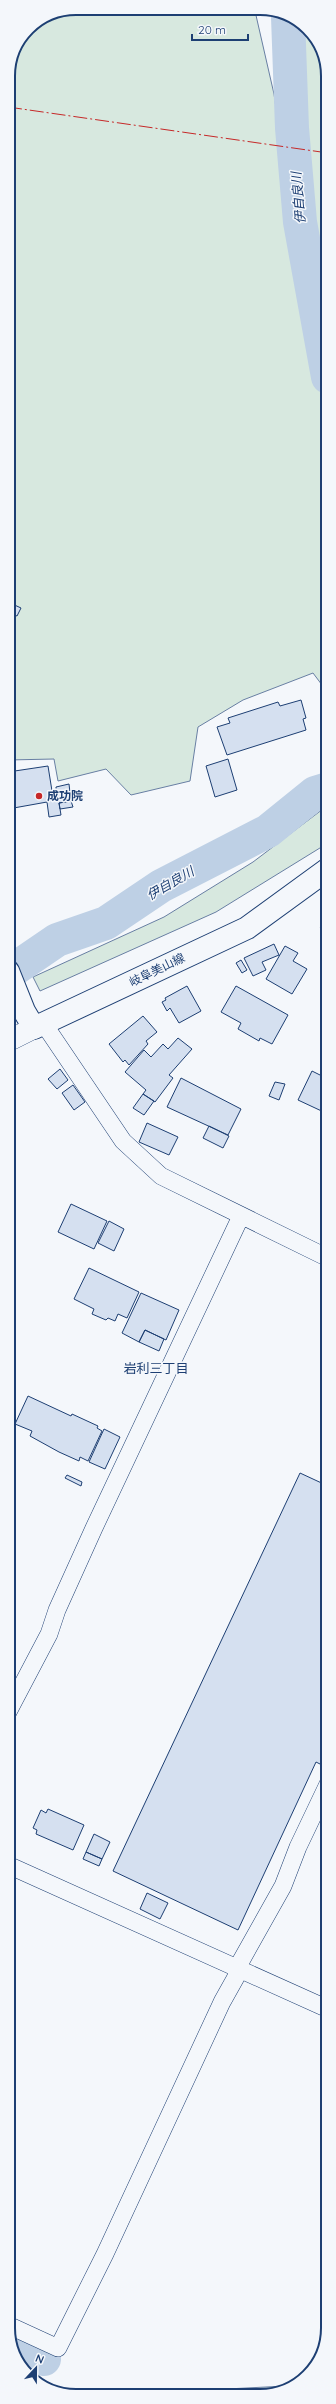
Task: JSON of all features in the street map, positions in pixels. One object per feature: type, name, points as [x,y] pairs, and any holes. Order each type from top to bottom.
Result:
[{"type":"main road","name":"岐阜美山線","points":[[34,1021],[246,928],[321,874]]},
{"type":"main road","points":[[15,984],[34,1021]]},
{"type":"street","points":[[15,1036],[34,1021],[123,1141],[161,1176],[321,1255]]},
{"type":"street","points":[[15,1699],[49,1634],[57,1610],[94,1528],[179,1352],[241,1216]]},
{"type":"street","points":[[15,2328],[58,2348],[105,2254],[222,2002],[236,1977],[237,1968],[284,1886],[298,1846],[321,1798]]},
{"type":"street","points":[[15,1868],[321,2006]]},
{"type":"shaded area","points":[[256,15],[274,94],[299,269],[321,381],[321,684],[313,673],[243,700],[198,727],[190,781],[131,795],[106,769],[58,781],[54,759],[15,760],[16,64],[25,42],[33,33],[42,25],[64,16]]},
{"type":"shaded area","points":[[294,25],[313,46],[318,57],[321,72],[321,295]]},
{"type":"shaded area","points":[[321,811],[321,847],[216,912],[40,991],[33,977],[164,917],[253,862]]},
{"type":"shaded area","points":[[277,2386],[264,2389],[227,2389]]},
{"type":"building","points":[[15,605],[21,608],[17,616],[15,615]]},
{"type":"building","points":[[301,700],[306,718],[303,719],[306,730],[227,755],[217,727],[230,723],[228,718],[278,702],[280,706]]},
{"type":"building","points":[[228,759],[237,790],[215,797],[206,766]]},
{"type":"building","name":"成功院","points":[[48,766],[52,791],[56,790],[56,787],[69,784],[71,801],[59,803],[61,815],[49,817],[47,802],[15,808],[15,771]]},
{"type":"building","points":[[71,801],[73,807],[60,809],[59,803]]},
{"type":"building","points":[[274,944],[279,955],[262,962],[266,970],[253,976],[244,958]]},
{"type":"building","points":[[285,946],[298,953],[293,961],[307,969],[292,994],[266,979]]},
{"type":"building","points":[[241,960],[247,970],[242,973],[236,963]]},
{"type":"building","points":[[187,986],[201,1011],[179,1023],[170,1008],[167,1011],[162,1002],[166,1000],[165,998]]},
{"type":"building","points":[[236,986],[288,1015],[272,1044],[260,1038],[259,1041],[238,1029],[241,1023],[221,1012]]},
{"type":"building","points":[[143,1016],[157,1032],[146,1041],[148,1044],[129,1065],[125,1060],[123,1062],[109,1044]]},
{"type":"building","points":[[178,1038],[192,1049],[169,1075],[173,1078],[155,1102],[143,1094],[146,1090],[125,1072],[144,1050],[151,1057],[163,1044],[168,1049]]},
{"type":"building","points":[[60,1069],[68,1080],[57,1089],[48,1079]]},
{"type":"building","points":[[312,1071],[321,1076],[321,1111],[298,1100]]},
{"type":"building","points":[[181,1078],[241,1109],[228,1135],[167,1107]]},
{"type":"building","points":[[275,1082],[285,1084],[279,1100],[269,1096]]},
{"type":"building","points":[[73,1085],[85,1102],[74,1110],[62,1093]]},
{"type":"building","points":[[143,1094],[154,1101],[144,1115],[133,1108]]},
{"type":"building","points":[[147,1123],[178,1137],[169,1155],[139,1142]]},
{"type":"building","points":[[209,1126],[229,1136],[223,1148],[203,1138]]},
{"type":"building","points":[[71,1204],[107,1221],[94,1249],[58,1232]]},
{"type":"building","points":[[109,1221],[124,1229],[114,1251],[98,1243]]},
{"type":"building","points":[[89,1268],[139,1292],[127,1318],[118,1314],[115,1321],[108,1318],[106,1320],[92,1314],[94,1309],[74,1299]]},
{"type":"building","points":[[141,1293],[179,1310],[166,1340],[145,1330],[139,1342],[122,1333]]},
{"type":"building","points":[[145,1330],[164,1339],[159,1351],[139,1342]]},
{"type":"building","points":[[28,1396],[71,1416],[72,1414],[98,1426],[97,1428],[102,1431],[88,1461],[80,1457],[79,1461],[59,1452],[30,1436],[32,1431],[15,1424]]},
{"type":"building","points":[[104,1429],[120,1437],[105,1469],[89,1462]]},
{"type":"building","points":[[300,1473],[321,1483],[321,1764],[316,1762],[238,1930],[113,1871]]},
{"type":"building","points":[[67,1475],[82,1482],[81,1486],[65,1478]]},
{"type":"building","points":[[48,1809],[84,1825],[73,1850],[36,1834],[37,1830],[33,1828],[41,1810],[46,1813]]},
{"type":"building","points":[[94,1834],[110,1842],[102,1859],[86,1852]]},
{"type":"building","points":[[86,1852],[102,1859],[99,1866],[83,1859]]},
{"type":"building","points":[[147,1893],[168,1903],[160,1919],[140,1909]]},
{"type":"waterway","name":"伊自良川","points":[[288,22],[292,128],[300,222],[321,338]]},
{"type":"waterway","name":"伊自良川","points":[[15,968],[57,940],[106,923],[161,886],[268,831],[315,793],[321,791]]},
{"type":"waterway","points":[[18,2345],[44,2359]]},
{"type":"power","points":[[15,108],[321,152]]},
{"type":"place","name":"成功院","points":[[39,796]]},
{"type":"district","name":"岩利三丁目","points":[[156,1368]]}]
